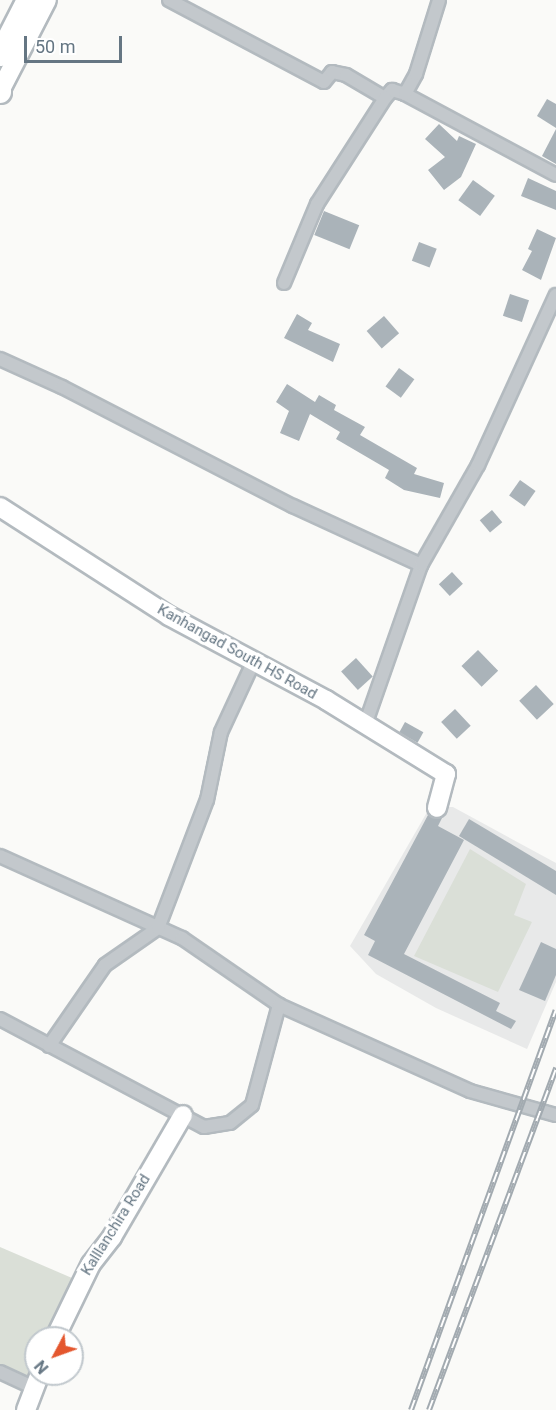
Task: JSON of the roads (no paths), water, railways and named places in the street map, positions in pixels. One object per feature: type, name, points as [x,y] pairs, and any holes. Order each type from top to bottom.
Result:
[{"type":"highway","points":[[0,55],[28,0]]},
{"type":"highway","points":[[0,85],[0,92]]},
{"type":"street","points":[[0,92],[47,0]]},
{"type":"street","points":[[169,0],[324,82],[332,72],[346,75],[385,98]]},
{"type":"street","points":[[405,93],[416,74],[439,0]]},
{"type":"street","points":[[284,284],[316,204],[392,90],[405,93],[556,175]]},
{"type":"street","points":[[365,725],[421,565],[501,419],[523,362],[556,295]]},
{"type":"street","points":[[0,359],[62,387],[293,507],[421,565]]},
{"type":"street","name":"Kanhangad South HS Road","points":[[0,507],[169,616],[365,725],[446,774],[437,808]]},
{"type":"street","points":[[49,1046],[105,965],[158,928],[207,800],[221,732],[253,663]]},
{"type":"street","points":[[0,856],[158,928],[218,960],[279,1005],[470,1090],[556,1114]]},
{"type":"street","points":[[0,1019],[204,1127],[230,1123],[252,1105],[279,1005]]},
{"type":"street","name":"Kalllanchira Road","points":[[61,1326],[91,1264],[117,1228],[183,1115]]},
{"type":"street","points":[[0,1372],[24,1378]]},
{"type":"street","points":[[26,1410],[36,1386]]},
{"type":"railway","points":[[411,1410],[556,1010]]},
{"type":"railway","points":[[429,1410],[556,1068]]}]
